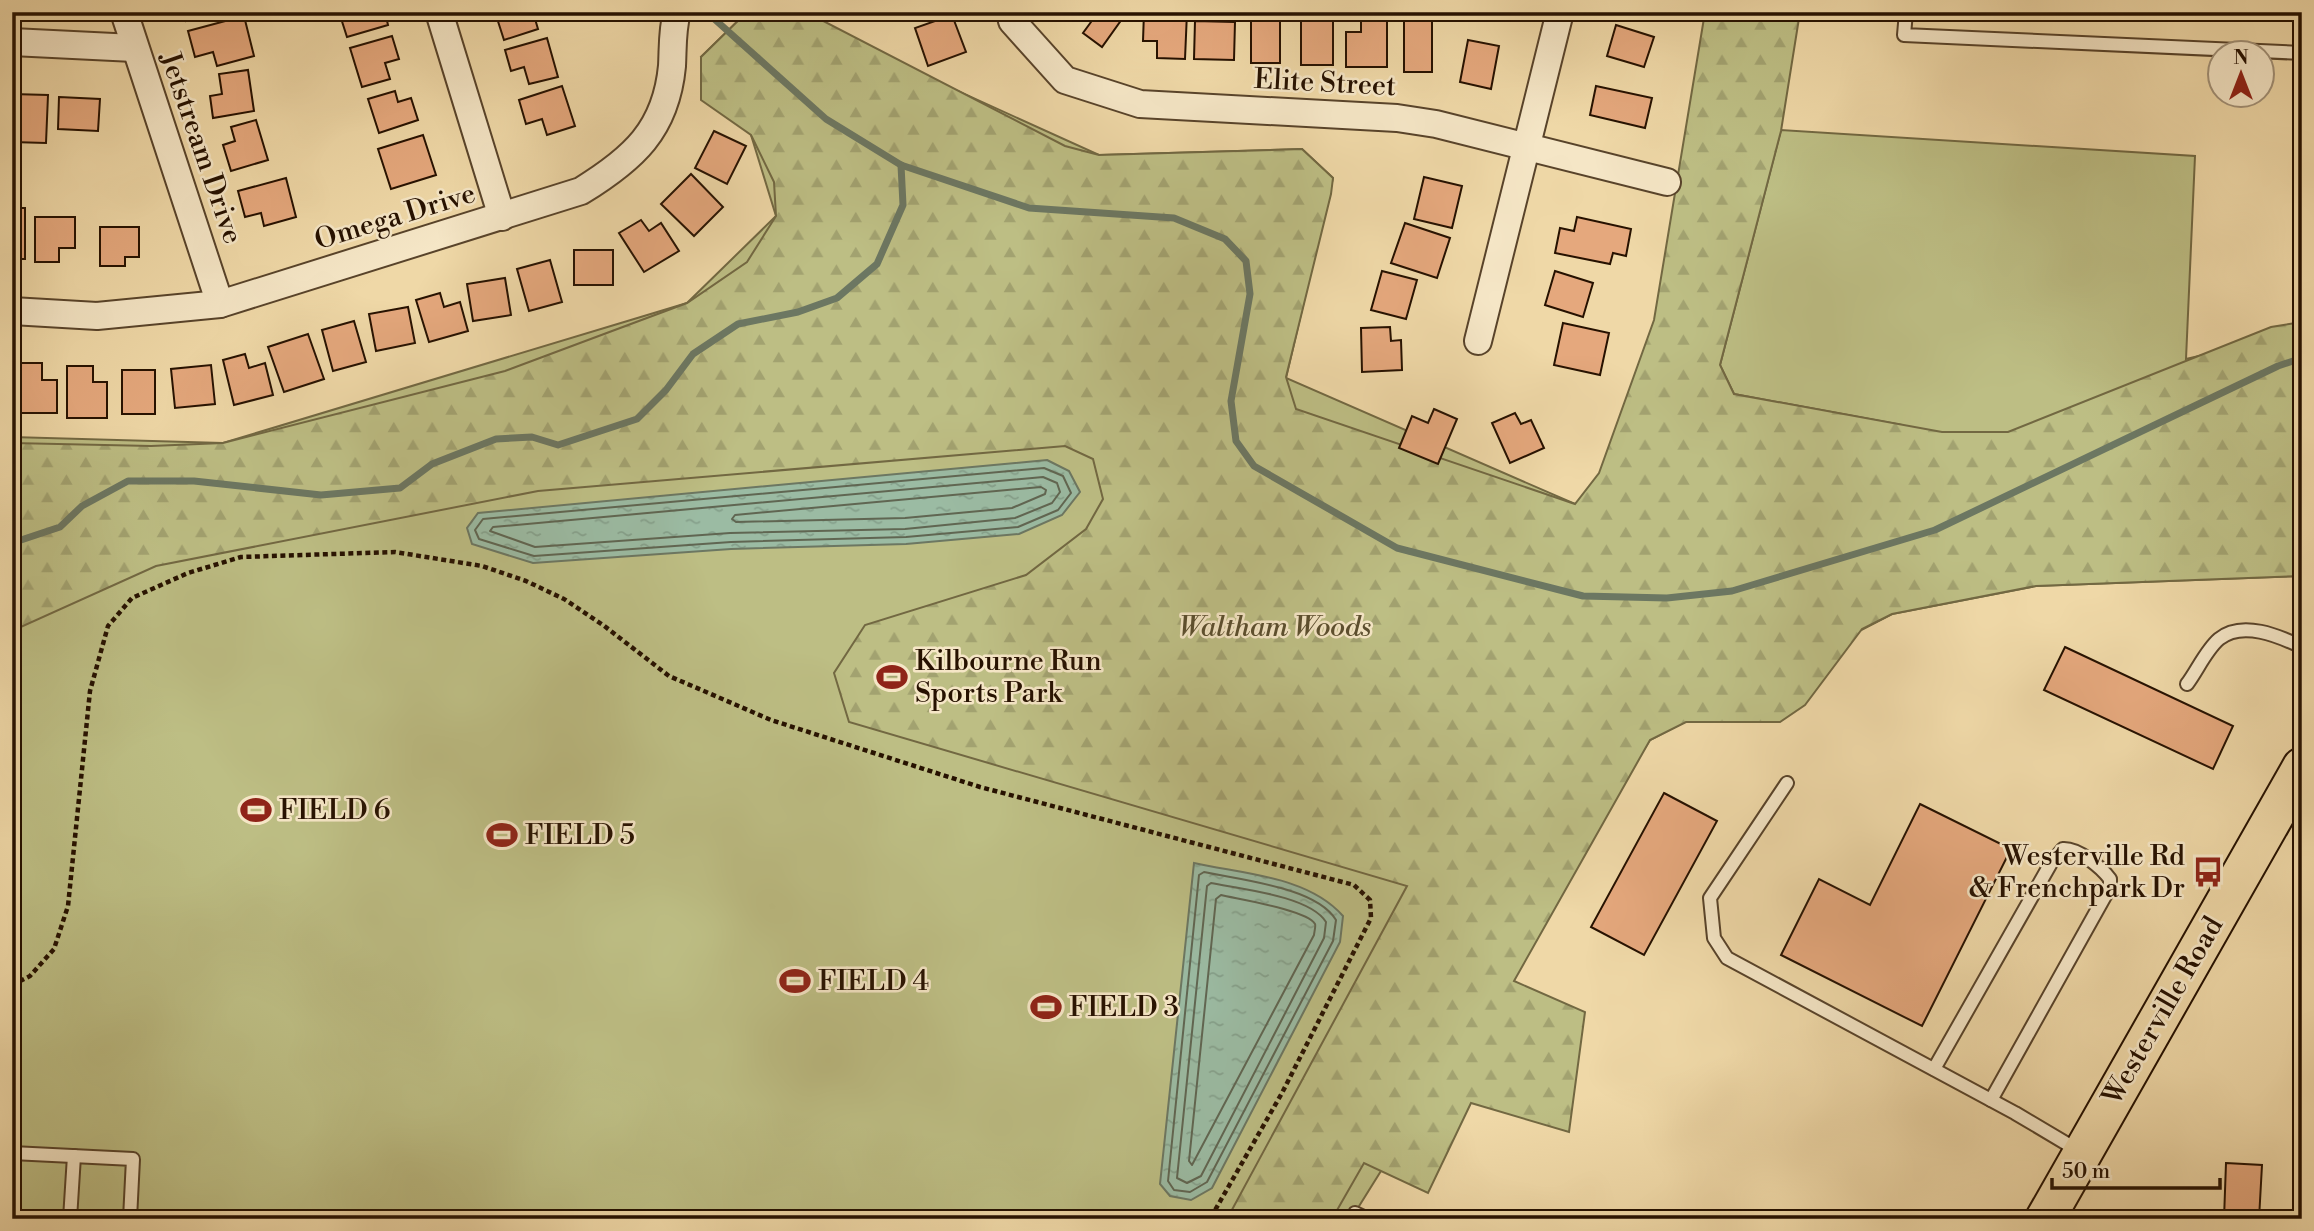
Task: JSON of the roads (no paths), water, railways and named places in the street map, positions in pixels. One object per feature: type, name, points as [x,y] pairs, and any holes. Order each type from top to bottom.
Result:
[{"type":"main road","name":"Westerville Road","points":[[2045,1219],[2297,787]]},
{"type":"street","name":"Jetstream Drive","points":[[124,12],[220,304]]},
{"type":"street","points":[[439,12],[502,217]]},
{"type":"street","name":"Omega Drive","points":[[12,311],[97,316],[220,304],[581,191],[621,166],[649,135],[663,110],[672,67],[673,28],[677,12]]},
{"type":"street","name":"Elite Street","points":[[1010,12],[1012,21],[1065,80],[1140,104],[1397,118],[1436,124],[1667,182]]},
{"type":"street","points":[[1478,341],[1560,12]]},
{"type":"street","points":[[12,42],[134,48]]},
{"type":"lane","points":[[1906,12],[1904,35],[2302,53]]},
{"type":"lane","points":[[2187,684],[2219,639],[2241,630],[2278,636],[2302,647]]},
{"type":"lane","points":[[1787,783],[1710,898],[1714,938],[1727,958],[1991,1100],[2082,1153]]},
{"type":"lane","points":[[1934,1069],[2051,863],[2063,849],[2071,848],[2104,871],[2110,879],[2110,887],[1991,1100]]},
{"type":"lane","points":[[12,1153],[133,1159],[130,1219]]},
{"type":"lane","points":[[70,1219],[74,1156]]},
{"type":"lane","points":[[1355,1213],[1368,1219]]},
{"type":"water","points":[[1047,460],[1069,471],[1080,492],[1062,515],[1019,534],[906,544],[731,549],[533,563],[472,544],[467,528],[478,513]]},
{"type":"water","points":[[1194,863],[1293,885],[1312,892],[1343,916],[1340,942],[1212,1188],[1191,1200],[1170,1196],[1160,1184]]},
{"type":"waterway","points":[[711,16],[826,119],[901,165],[1029,208],[1174,218],[1225,239],[1246,261],[1250,294],[1231,401],[1236,441],[1254,466],[1397,548],[1583,596],[1667,598],[1732,591],[1935,530],[2278,366],[2302,358]]},
{"type":"waterway","points":[[12,543],[60,527],[82,506],[128,481],[194,481],[321,495],[400,488],[432,464],[496,439],[532,437],[558,445],[637,419],[666,390],[693,354],[738,324],[798,312],[837,298],[877,264],[903,205],[901,165]]},
{"type":"place","name":"Kilbourne Run Sports Park","points":[[892,677]]},
{"type":"place","name":"FIELD 6","points":[[256,810]]},
{"type":"place","name":"FIELD 5","points":[[502,835]]},
{"type":"place","name":"Westerville Rd & Frenchpark Dr","points":[[2208,872]]},
{"type":"place","name":"FIELD 4","points":[[795,981]]},
{"type":"place","name":"FIELD 3","points":[[1046,1007]]},
{"type":"park label","name":"Waltham Woods","points":[[1275,627]]}]
